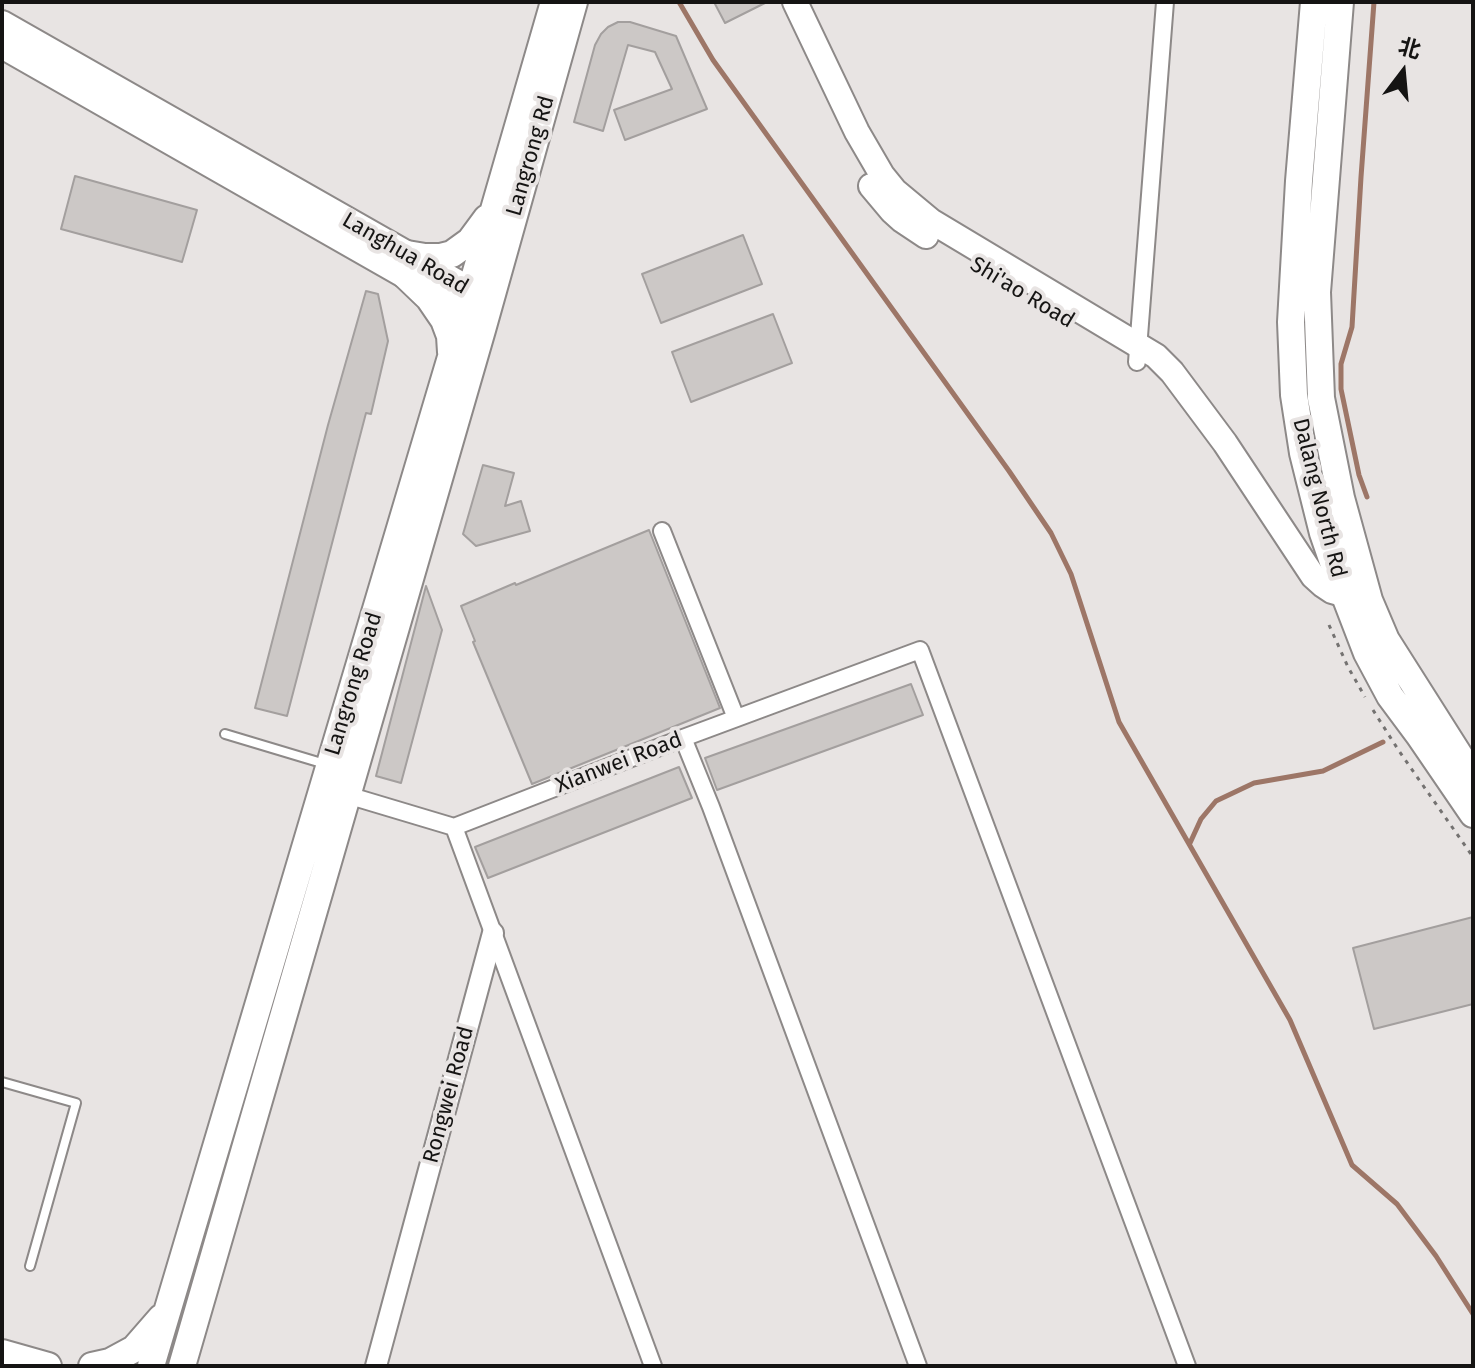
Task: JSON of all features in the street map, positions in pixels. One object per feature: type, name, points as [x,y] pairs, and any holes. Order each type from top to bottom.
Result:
[{"type":"main road","name":"Langrong Road","points":[[182,1366],[347,795],[475,303],[495,205],[554,2]]},
{"type":"main road","name":"Langrong Rd","points":[[475,303],[574,2]]},
{"type":"main road","name":"Shi'ao Road","points":[[777,2],[851,156],[892,211],[919,231],[1137,353],[1156,356],[1172,372],[1225,443],[1323,585],[1339,593],[1342,588]]},
{"type":"main road","name":"Shi'ao Road","points":[[795,2],[857,132],[895,191],[931,221],[1137,353]]},
{"type":"main road","name":"Dalang North Rd","points":[[1314,2],[1291,322],[1294,395],[1303,453],[1323,533],[1367,653],[1390,696],[1473,814]]},
{"type":"main road","name":"Dalang North Rd","points":[[1340,2],[1317,292],[1321,398],[1341,498],[1369,600],[1386,640],[1473,777]]},
{"type":"main road","name":"Langhua Road","points":[[2,23],[406,264]]},
{"type":"main road","name":"Langhua Road","points":[[2,46],[475,303]]},
{"type":"main road","points":[[451,359],[450,336],[444,320],[406,264],[425,257],[452,254],[470,241],[495,205]]},
{"type":"main road","name":"Langrong Road","points":[[151,1366],[451,359],[475,303]]},
{"type":"main road","points":[[201,1303],[199,1336],[204,1366]]},
{"type":"main road","points":[[92,1366],[110,1362],[134,1349],[157,1324],[169,1305]]},
{"type":"main road","points":[[2,1353],[48,1366]]},
{"type":"street","points":[[1137,353],[1165,2]]},
{"type":"street","points":[[662,531],[736,718]]},
{"type":"street","name":"Xianwei Road","points":[[454,827],[920,650],[1187,1366]]},
{"type":"street","points":[[683,738],[918,1366]]},
{"type":"street","points":[[330,766],[347,795],[454,827],[653,1366]]},
{"type":"street","name":"Rongwei Road","points":[[376,1366],[493,933]]},
{"type":"lane","points":[[225,734],[330,766]]},
{"type":"lane","points":[[2,1082],[76,1103],[30,1266]]},
{"type":"path","points":[[1329,625],[1348,667],[1375,713],[1473,857]]},
{"type":"building","points":[[714,2],[767,2],[725,23]]},
{"type":"building","points":[[618,22],[630,22],[676,36],[707,109],[625,140],[614,110],[672,89],[655,52],[628,45],[603,131],[574,122],[595,45],[608,27]]},
{"type":"building","points":[[75,176],[197,210],[182,262],[61,229]]},
{"type":"building","points":[[743,235],[762,284],[661,323],[642,274]]},
{"type":"building","points":[[366,291],[378,294],[388,341],[371,414],[366,413],[287,716],[255,708]]},
{"type":"building","points":[[773,314],[792,363],[691,402],[672,352]]},
{"type":"building","points":[[483,465],[514,473],[505,506],[521,501],[530,531],[476,546],[463,534]]},
{"type":"building","points":[[649,530],[720,708],[532,784],[461,606]]},
{"type":"building","points":[[426,586],[442,630],[401,783],[376,776]]},
{"type":"building","points":[[911,684],[923,715],[717,790],[705,758]]},
{"type":"building","points":[[679,767],[692,798],[488,878],[475,847]]},
{"type":"building","points":[[1473,917],[1473,1004],[1374,1029],[1353,948]]},
{"type":"waterway","points":[[679,2],[713,60],[1051,533],[1071,574],[1119,722],[1290,1020],[1352,1165],[1397,1204],[1436,1256],[1473,1314]]},
{"type":"waterway","points":[[1367,497],[1359,475],[1341,389],[1341,364],[1352,327],[1374,2]]},
{"type":"waterway","points":[[1190,843],[1201,819],[1216,801],[1254,783],[1323,771],[1383,742]]}]
